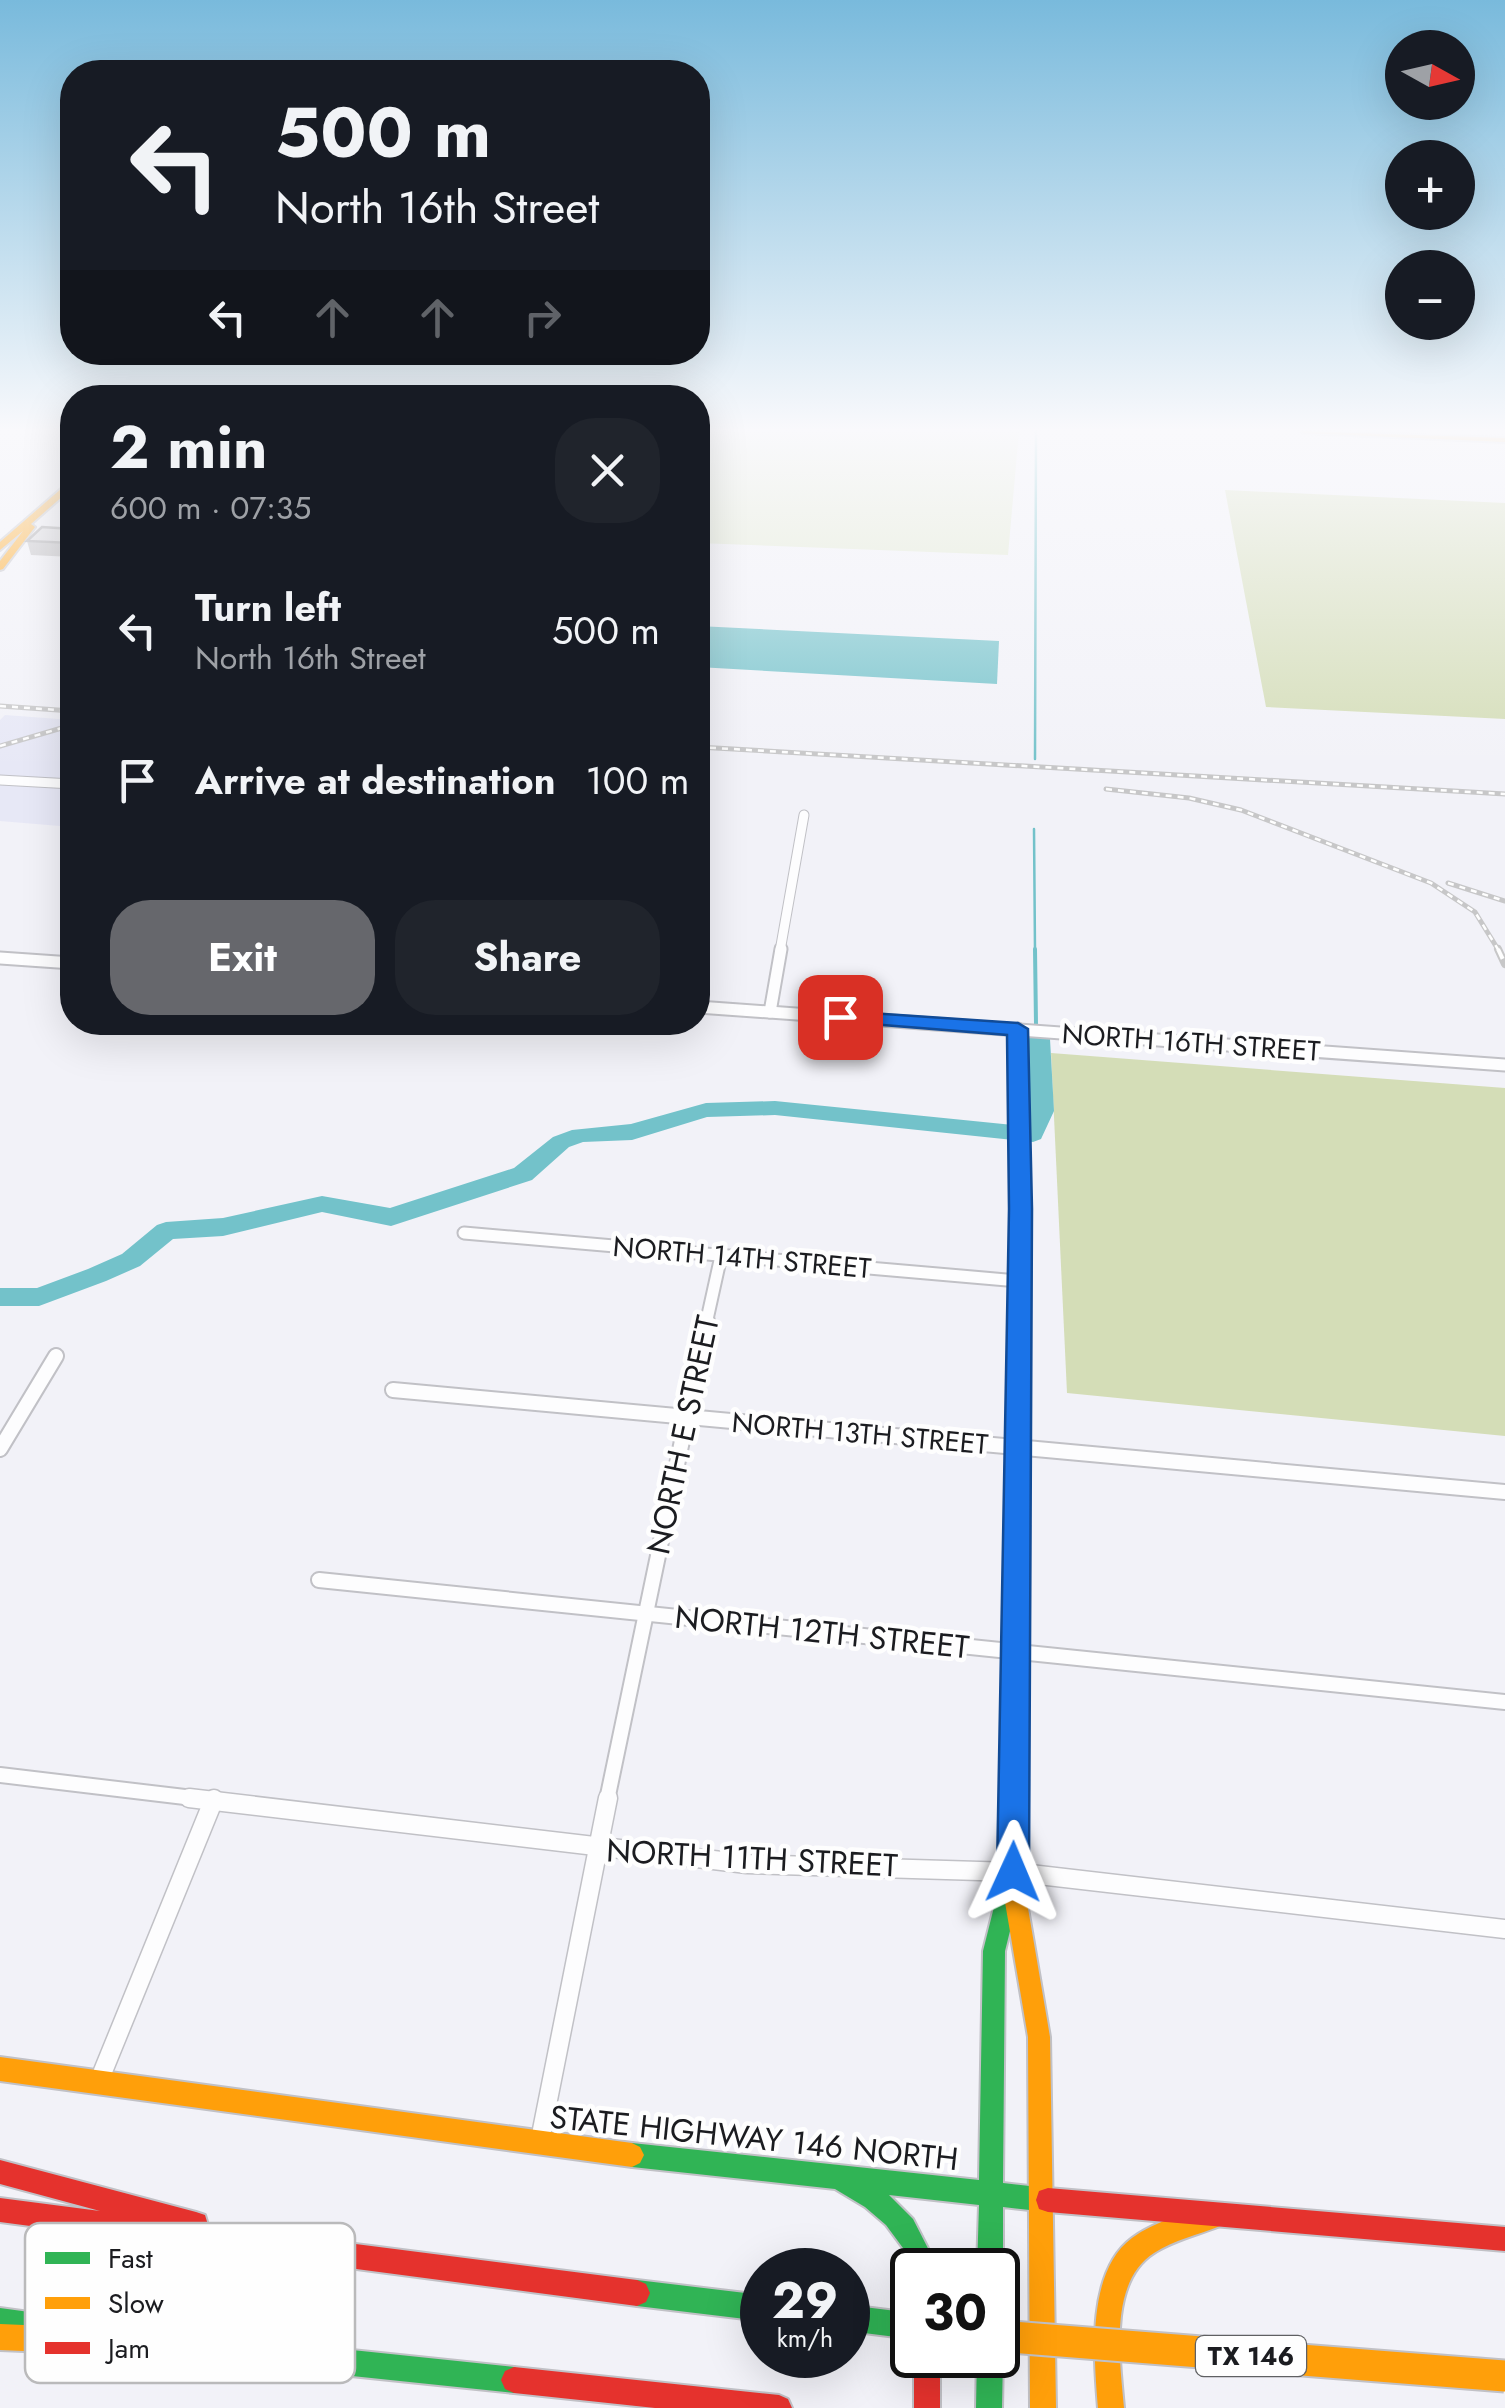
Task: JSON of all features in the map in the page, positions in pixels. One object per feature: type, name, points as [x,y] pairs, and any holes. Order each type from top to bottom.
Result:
[{"type":"main road","points":[[0,566],[21,543]]},
{"type":"main road","points":[[990,2248],[994,1952],[1013,1876]]},
{"type":"main road","points":[[1013,1876],[1039,2037],[1042,2408]]},
{"type":"main road","name":"STATE HIGHWAY 146 NORTH","points":[[0,2069],[538,2145],[1042,2199],[1505,2239]]},
{"type":"main road","points":[[0,2172],[190,2223]]},
{"type":"main road","points":[[832,2176],[882,2200],[918,2248]]},
{"type":"main road","points":[[0,2210],[99,2223]]},
{"type":"main road","points":[[1111,2408],[1106,2355],[1118,2276],[1130,2254],[1214,2215]]},
{"type":"main road","points":[[355,2257],[740,2305]]},
{"type":"main road","points":[[0,2321],[25,2324]]},
{"type":"main road","points":[[0,2338],[25,2339]]},
{"type":"main road","name":"TX 146","points":[[1020,2338],[1505,2376]]},
{"type":"main road","points":[[355,2362],[779,2408]]},
{"type":"main road","points":[[927,2408],[928,2378]]},
{"type":"main road","points":[[989,2408],[990,2378]]},
{"type":"street","points":[[0,780],[60,783]]},
{"type":"street","points":[[770,1012],[804,814]]},
{"type":"street","points":[[0,958],[60,962]]},
{"type":"street","name":"NORTH 16TH STREET","points":[[710,1008],[1505,1065]]},
{"type":"street","points":[[1013,1876],[1018,1652],[1018,1029]]},
{"type":"street","name":"NORTH 14TH STREET","points":[[464,1233],[1019,1281]]},
{"type":"street","name":"NORTH E STREET","points":[[538,2145],[644,1614],[721,1256]]},
{"type":"street","points":[[0,1449],[56,1356]]},
{"type":"street","name":"NORTH 13TH STREET","points":[[394,1390],[1505,1492]]},
{"type":"street","name":"NORTH 12TH STREET","points":[[319,1580],[1505,1702]]},
{"type":"street","name":"NORTH 11TH STREET","points":[[0,1776],[214,1798],[597,1849],[747,1864],[960,1868],[1505,1930]]},
{"type":"street","points":[[99,2081],[214,1798]]},
{"type":"shaded area","points":[[5,715],[60,719],[60,780],[0,776],[0,720]]},
{"type":"shaded area","points":[[0,783],[60,787],[60,826],[0,821]]},
{"type":"green space","points":[[710,543],[710,543],[1009,543],[1008,555]]},
{"type":"green space","points":[[1235,543],[1505,543],[1505,719],[1266,707]]},
{"type":"green space","points":[[1051,1053],[1505,1088],[1505,1436],[1067,1393]]},
{"type":"water","points":[[710,627],[999,641],[997,684],[710,668]]},
{"type":"waterway","points":[[1035,759],[1036,543]]},
{"type":"waterway","points":[[1034,829],[1035,951]]},
{"type":"waterway","points":[[1035,949],[1036,1024]]},
{"type":"waterway","points":[[0,1297],[39,1297],[97,1275],[131,1260],[166,1231],[223,1227],[322,1204],[391,1217],[523,1174],[561,1142],[580,1135],[632,1132],[706,1110],[775,1108],[1033,1134],[1042,1111],[1039,1039]]},
{"type":"railway","points":[[0,706],[60,710]]},
{"type":"railway","points":[[0,746],[60,728]]},
{"type":"railway","points":[[710,748],[1505,794]]},
{"type":"railway","points":[[1106,789],[1189,798],[1241,810],[1431,883],[1475,912],[1499,951]]},
{"type":"railway","points":[[1448,883],[1505,901]]},
{"type":"railway","points":[[1499,951],[1505,964]]},
{"type":"traffic: fast","points":[[990,2248],[994,1951],[1010,1887]]},
{"type":"traffic: fast","points":[[632,2155],[1048,2200]]},
{"type":"traffic: fast","points":[[844,2182],[885,2207],[904,2227],[916,2248]]},
{"type":"traffic: fast","points":[[637,2293],[740,2305]]},
{"type":"traffic: fast","points":[[0,2321],[25,2324]]},
{"type":"traffic: fast","points":[[870,2321],[890,2323]]},
{"type":"traffic: fast","points":[[355,2363],[514,2380]]},
{"type":"traffic: fast","points":[[989,2408],[990,2378]]},
{"type":"traffic: slow","points":[[0,547],[4,543]]},
{"type":"traffic: slow","points":[[0,567],[18,543]]},
{"type":"traffic: slow","points":[[1012,1879],[1039,2037],[1043,2408]]},
{"type":"traffic: slow","points":[[0,2069],[632,2155]]},
{"type":"traffic: slow","points":[[1111,2408],[1108,2327],[1122,2268],[1149,2241],[1211,2217]]},
{"type":"traffic: slow","points":[[0,2337],[25,2338]]},
{"type":"traffic: slow","points":[[1020,2338],[1505,2376]]},
{"type":"traffic: jam","points":[[0,2172],[192,2223]]},
{"type":"traffic: jam","points":[[1048,2200],[1505,2239]]},
{"type":"traffic: jam","points":[[0,2210],[100,2223]]},
{"type":"traffic: jam","points":[[355,2256],[637,2293]]},
{"type":"traffic: jam","points":[[927,2378],[927,2408]]},
{"type":"traffic: jam","points":[[514,2380],[779,2408]]},
{"type":"route","points":[[840,1017],[1018,1029],[1018,1652],[1013,1872]]}]
